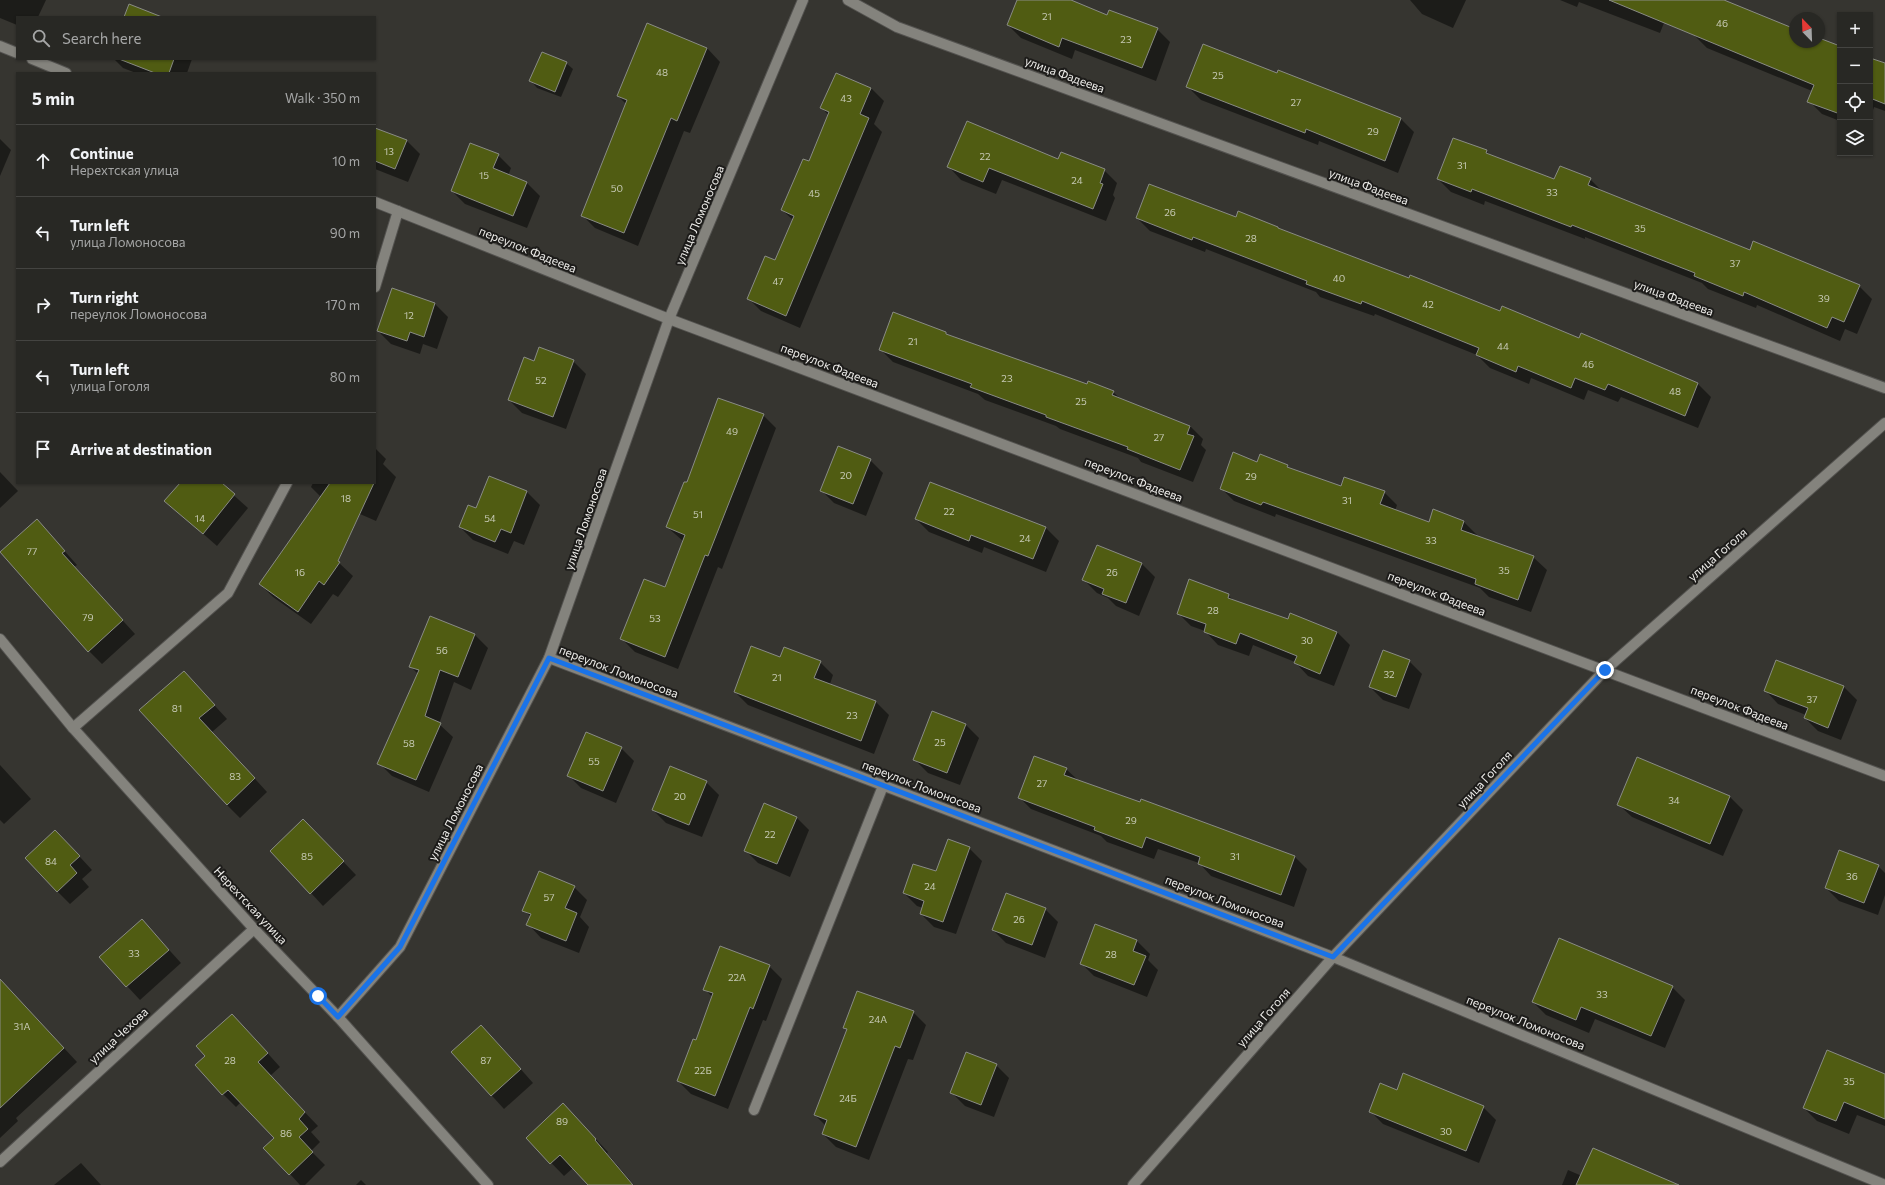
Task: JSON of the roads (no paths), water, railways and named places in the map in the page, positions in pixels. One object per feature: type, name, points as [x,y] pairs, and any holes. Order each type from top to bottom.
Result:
[{"type":"street","name":"улица Ломоносова","points":[[338,1017],[400,947],[549,658],[669,319],[804,0]]},
{"type":"street","name":"улица Фадеева","points":[[848,0],[897,27],[1885,388]]},
{"type":"street","points":[[0,46],[16,53]]},
{"type":"street","points":[[34,60],[64,72]]},
{"type":"street","name":"переулок Фадеева","points":[[376,202],[669,319],[1885,776]]},
{"type":"street","points":[[376,284],[398,211]]},
{"type":"street","name":"улица Гоголя","points":[[1133,1185],[1333,957],[1605,670],[1885,423]]},
{"type":"street","points":[[73,728],[228,593],[286,484]]},
{"type":"street","name":"Нерехтская улица","points":[[0,639],[73,728],[254,928],[338,1017],[488,1185]]},
{"type":"street","name":"переулок Ломоносова","points":[[549,658],[1333,957],[1885,1185]]},
{"type":"street","points":[[754,1110],[883,786]]},
{"type":"street","name":"улица Чехова","points":[[0,1162],[254,928]]}]
